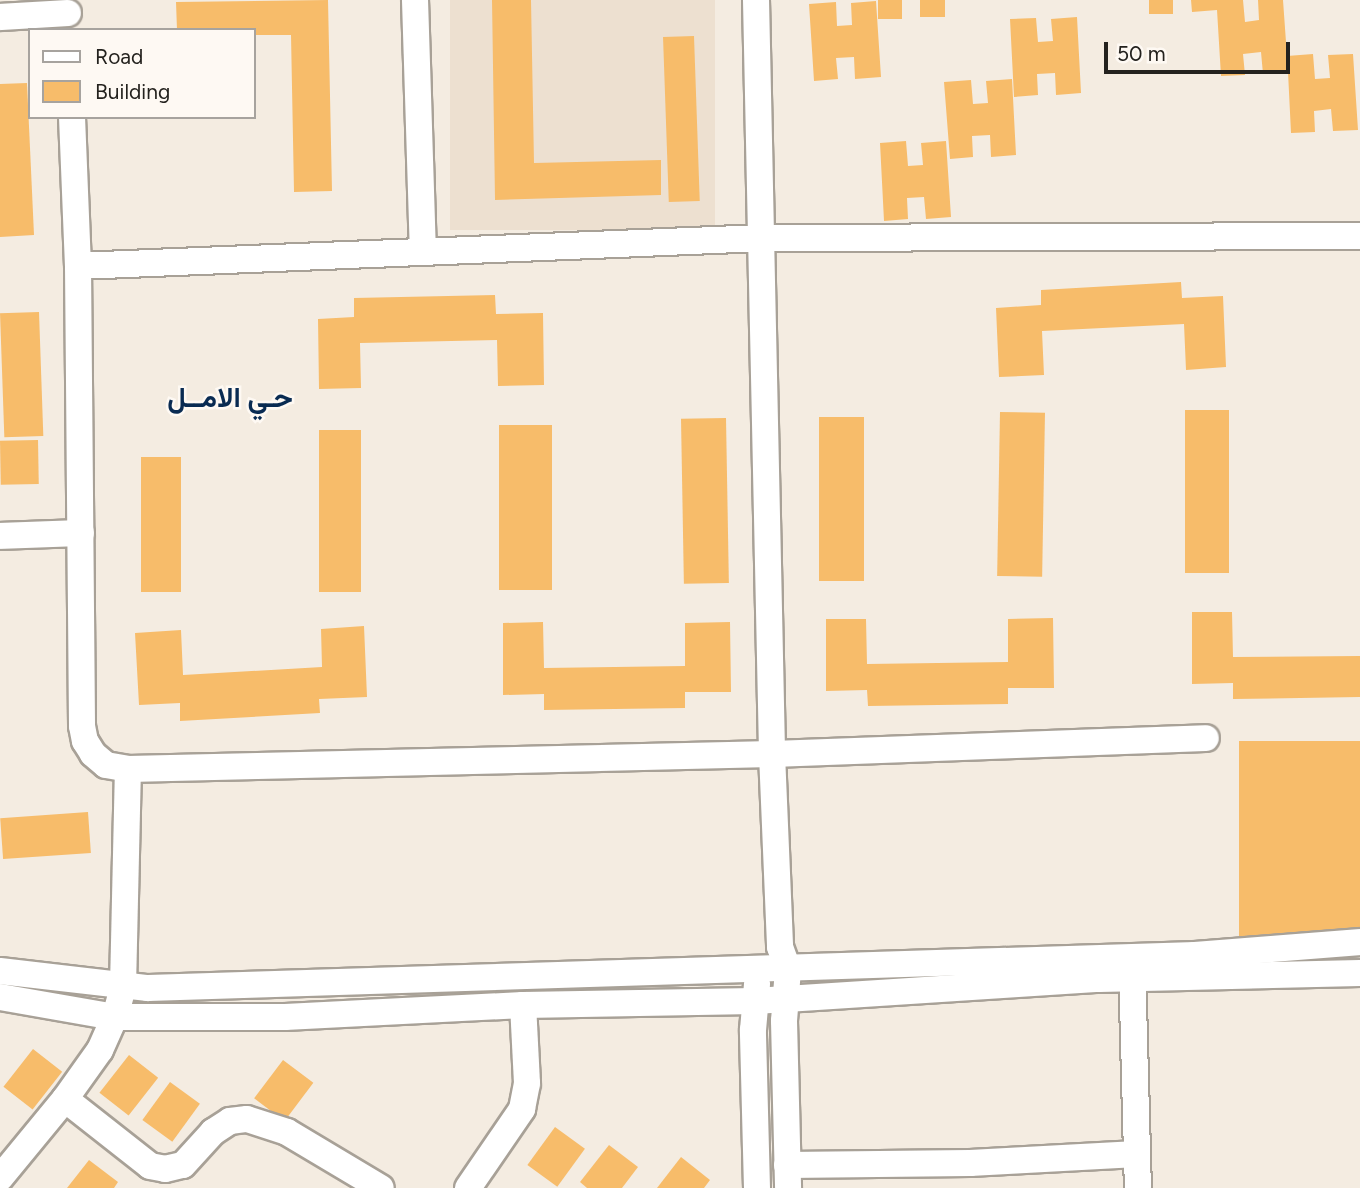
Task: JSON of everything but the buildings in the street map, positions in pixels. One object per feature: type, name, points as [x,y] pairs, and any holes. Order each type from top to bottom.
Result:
[{"type":"street","points":[[415,0],[424,251]]},
{"type":"street","points":[[756,0],[772,754],[786,998],[788,1177],[970,1176],[1138,1154]]},
{"type":"street","points":[[0,17],[69,14]]},
{"type":"street","points":[[72,119],[78,266],[83,734],[93,754],[106,765],[128,769],[772,754],[1206,738]]},
{"type":"street","points":[[78,266],[763,238],[1360,236]]},
{"type":"street","points":[[0,536],[81,533]]},
{"type":"street","points":[[0,1178],[65,1099],[100,1050],[115,1017],[123,987],[128,769]]},
{"type":"street","points":[[0,998],[115,1017],[285,1017],[523,1005],[755,1001],[1132,968],[1360,942]]},
{"type":"street","points":[[0,971],[123,987],[760,970],[784,958],[1360,973]]},
{"type":"street","points":[[1132,968],[1138,1188]]},
{"type":"street","points":[[757,1188],[753,1030],[760,970]]},
{"type":"street","points":[[468,1188],[522,1109],[527,1083],[523,1005]]},
{"type":"street","points":[[65,1099],[150,1166],[165,1169],[183,1165],[213,1132],[230,1121],[247,1119],[287,1132],[381,1188]]},
{"type":"shaded area","points":[[450,0],[715,0],[715,230],[450,230]]},
{"type":"district","name":"حـي الامــل","points":[[230,397]]}]
